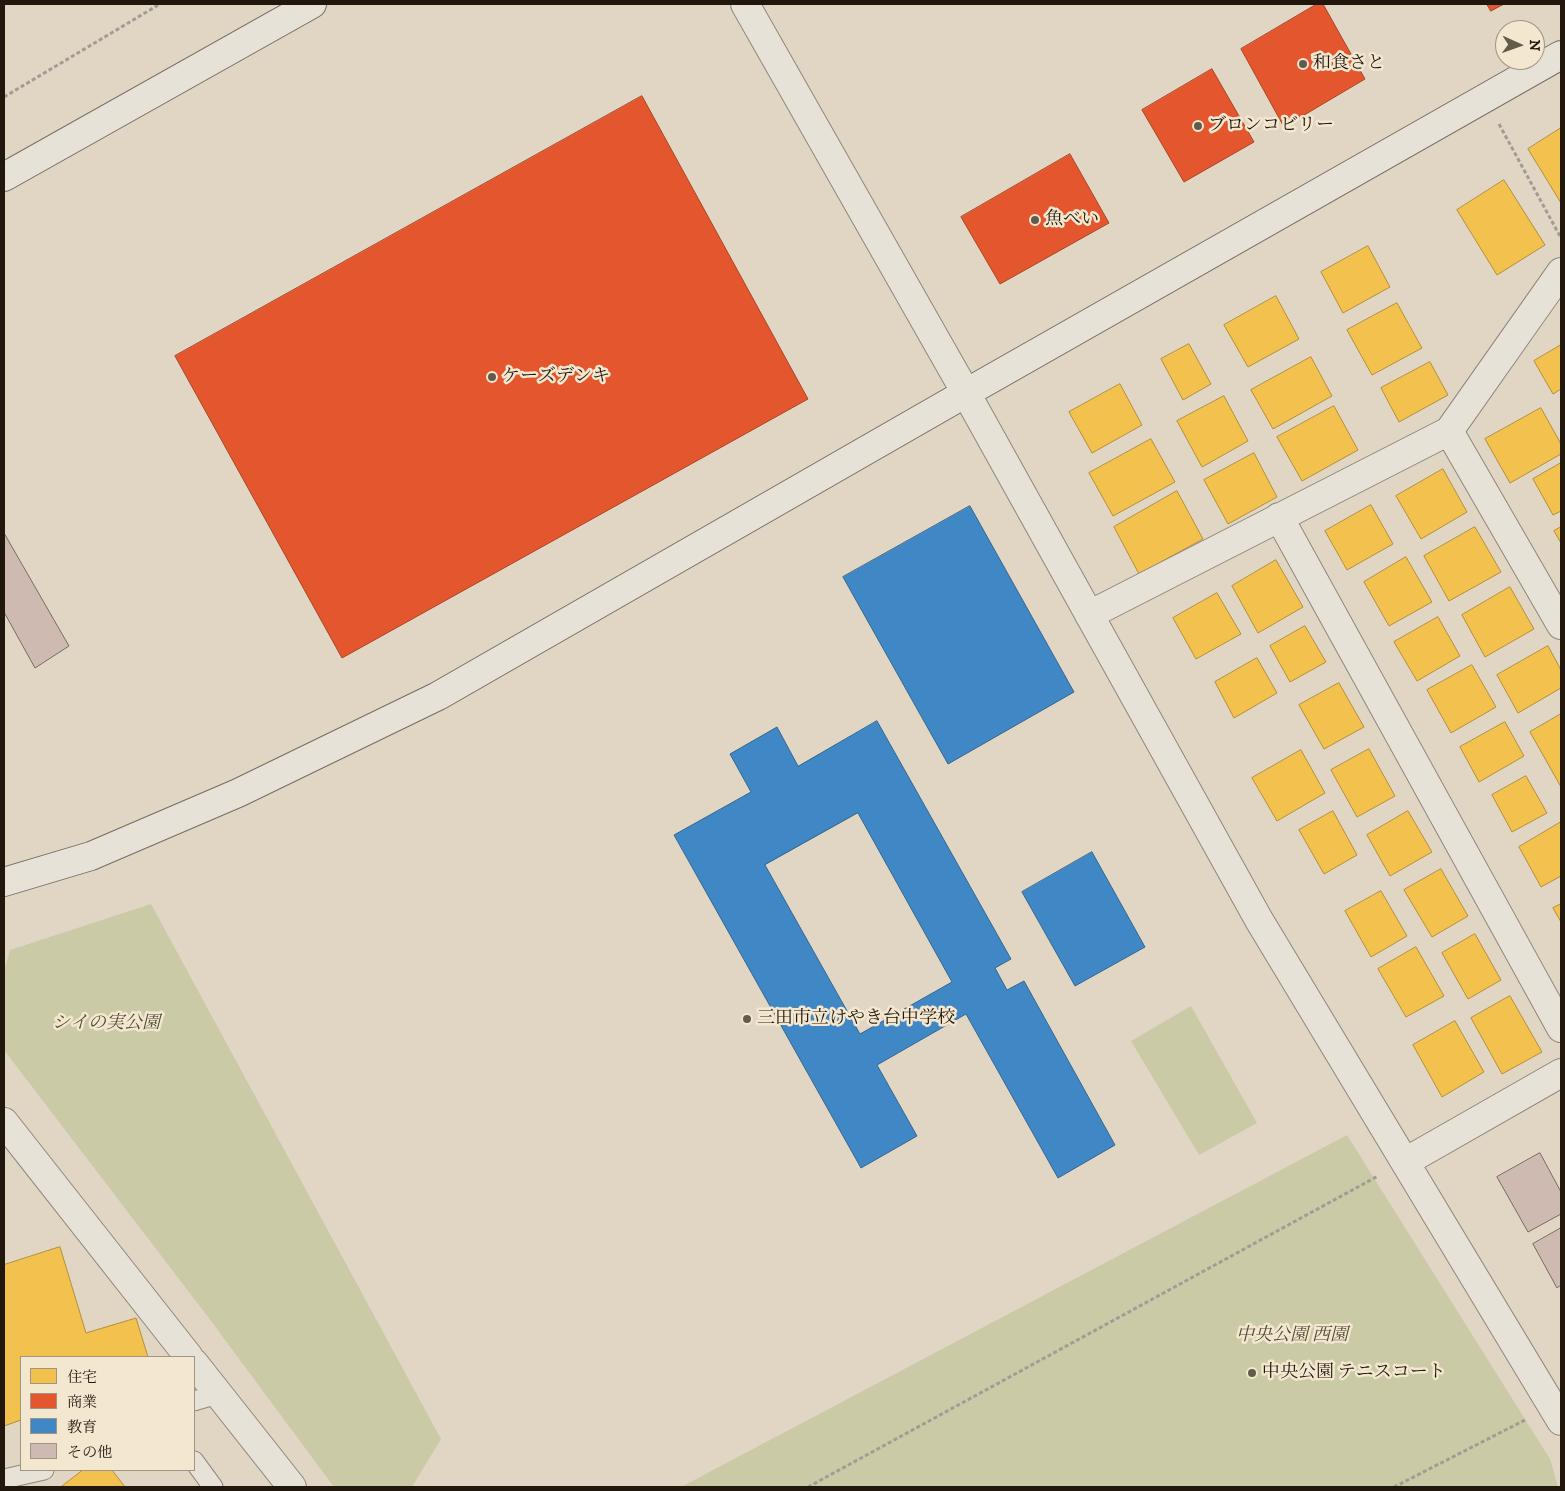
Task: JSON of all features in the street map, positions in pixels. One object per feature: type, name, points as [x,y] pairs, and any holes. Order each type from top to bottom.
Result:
[{"type":"street","points":[[4,177],[312,4]]},
{"type":"street","points":[[745,4],[966,393],[1259,920],[1557,1414]]},
{"type":"street","points":[[4,882],[91,856],[238,793],[438,696],[1561,55]]},
{"type":"street","points":[[1090,615],[1449,431],[1561,272]]},
{"type":"street","points":[[1449,431],[1561,625]]},
{"type":"street","points":[[1280,517],[1561,1028]]},
{"type":"street","points":[[1405,1162],[1561,1073]]},
{"type":"street","points":[[4,1122],[188,1356]]},
{"type":"street","points":[[195,1366],[206,1398],[292,1487]]},
{"type":"lane","points":[[195,1462],[213,1487]]},
{"type":"lane","points":[[4,1479],[40,1471]]},
{"type":"path","points":[[4,97],[160,4]]},
{"type":"path","points":[[1484,98],[1561,238]]},
{"type":"path","points":[[808,1487],[1405,1162]]},
{"type":"path","points":[[1394,1487],[1557,1414]]},
{"type":"green space","name":"シイの実公園","points":[[151,904],[441,1439],[412,1487],[334,1487],[208,1317],[4,1050],[4,972],[10,950]]},
{"type":"green space","points":[[1191,1006],[1257,1123],[1199,1155],[1131,1041]]},
{"type":"green space","name":"中央公園 西園","points":[[1347,1135],[1550,1459],[1558,1487],[681,1487]]},
{"type":"building: 住宅","points":[[1561,128],[1561,203],[1528,149]]},
{"type":"building: 住宅","points":[[1504,180],[1545,245],[1497,275],[1457,210]]},
{"type":"building: 住宅","points":[[1368,246],[1390,287],[1343,313],[1321,272]]},
{"type":"building: 住宅","points":[[1276,296],[1299,339],[1248,367],[1224,325]]},
{"type":"building: 住宅","points":[[1397,303],[1422,348],[1372,375],[1347,330]]},
{"type":"building: 住宅","points":[[1189,344],[1211,384],[1183,400],[1161,359]]},
{"type":"building: 住宅","points":[[1561,345],[1561,389],[1553,394],[1534,361]]},
{"type":"building: 住宅","points":[[1311,357],[1332,396],[1273,429],[1251,390]]},
{"type":"building: 住宅","points":[[1430,362],[1448,395],[1399,422],[1381,388]]},
{"type":"building: 住宅","points":[[1120,384],[1142,425],[1092,453],[1069,412]]},
{"type":"building: 住宅","points":[[1224,396],[1248,441],[1202,467],[1177,421]]},
{"type":"building: 住宅","points":[[1334,406],[1358,450],[1302,481],[1277,437]]},
{"type":"building: 住宅","points":[[1541,408],[1561,444],[1561,454],[1510,483],[1485,439]]},
{"type":"building: 住宅","points":[[1151,439],[1175,482],[1113,516],[1089,473]]},
{"type":"building: 住宅","points":[[1254,453],[1277,497],[1228,524],[1204,480]]},
{"type":"building: 住宅","points":[[1561,463],[1561,511],[1553,515],[1533,479]]},
{"type":"building: 住宅","points":[[1443,469],[1467,512],[1421,539],[1396,496]]},
{"type":"building: 住宅","points":[[1177,491],[1203,539],[1139,574],[1114,527]]},
{"type":"building: 住宅","points":[[1371,505],[1393,544],[1347,570],[1325,531]]},
{"type":"building: 住宅","points":[[1475,527],[1501,572],[1449,601],[1424,556]]},
{"type":"building: 住宅","points":[[1561,527],[1561,543],[1554,531]]},
{"type":"building: 住宅","points":[[1406,557],[1432,602],[1389,626],[1364,582]]},
{"type":"building: 住宅","points":[[1276,560],[1303,607],[1258,633],[1232,586]]},
{"type":"building: 住宅","points":[[1510,587],[1534,629],[1485,657],[1462,615]]},
{"type":"building: 住宅","points":[[1217,593],[1241,634],[1196,659],[1173,618]]},
{"type":"building: 住宅","points":[[1438,617],[1460,656],[1417,681],[1394,642]]},
{"type":"building: 住宅","points":[[1305,626],[1326,662],[1290,682],[1270,646]]},
{"type":"building: 住宅","points":[[1548,646],[1561,670],[1561,688],[1518,713],[1497,675]]},
{"type":"building: 住宅","points":[[1257,658],[1277,693],[1234,718],[1215,682]]},
{"type":"building: 住宅","points":[[1472,665],[1496,707],[1451,733],[1427,690]]},
{"type":"building: 住宅","points":[[1339,683],[1364,727],[1324,749],[1299,705]]},
{"type":"building: 住宅","points":[[1561,714],[1561,787],[1530,732]]},
{"type":"building: 住宅","points":[[1505,722],[1524,756],[1479,782],[1460,747]]},
{"type":"building: 住宅","points":[[1369,749],[1395,796],[1357,817],[1331,770]]},
{"type":"building: 住宅","points":[[1301,750],[1325,793],[1277,821],[1252,778]]},
{"type":"building: 住宅","points":[[1526,776],[1547,813],[1512,832],[1492,795]]},
{"type":"building: 住宅","points":[[1333,811],[1357,855],[1324,874],[1299,830]]},
{"type":"building: 住宅","points":[[1408,811],[1432,852],[1390,876],[1367,835]]},
{"type":"building: 住宅","points":[[1561,822],[1561,876],[1541,887],[1519,847]]},
{"type":"building: 住宅","points":[[1441,869],[1468,916],[1432,937],[1404,890]]},
{"type":"building: 住宅","points":[[1381,891],[1407,936],[1371,957],[1345,911]]},
{"type":"building: 住宅","points":[[1561,904],[1561,922],[1553,908]]},
{"type":"building: 住宅","points":[[1475,934],[1501,980],[1468,999],[1442,953]]},
{"type":"building: 住宅","points":[[1416,947],[1444,996],[1406,1017],[1378,969]]},
{"type":"building: 住宅","points":[[1510,996],[1542,1052],[1502,1074],[1471,1018]]},
{"type":"building: 住宅","points":[[1455,1021],[1484,1072],[1442,1097],[1413,1045]]},
{"type":"building: 住宅","points":[[60,1247],[86,1333],[136,1318],[148,1356],[20,1356],[20,1420],[4,1426],[4,1265]]},
{"type":"building: 住宅","points":[[82,1471],[113,1471],[125,1487],[61,1487]]},
{"type":"building: 商業","name":"和食さと","points":[[1317,4],[1323,4],[1365,79],[1284,127],[1241,49]]},
{"type":"building: 商業","points":[[1487,4],[1504,4],[1491,11]]},
{"type":"building: 商業","name":"ブロンコビリー","points":[[1212,69],[1254,142],[1184,182],[1142,110]]},
{"type":"building: 商業","name":"ケーズデンキ","points":[[642,96],[808,399],[342,658],[175,356]]},
{"type":"building: 商業","name":"魚べい","points":[[1070,154],[1109,223],[1000,284],[961,217]]},
{"type":"building: 教育","points":[[970,506],[1074,692],[948,764],[843,577]]},
{"type":"building: 教育","points":[[877,721],[1011,959],[995,968],[1007,990],[1024,981],[1115,1145],[1058,1178],[966,1014],[877,1065],[917,1136],[861,1168],[674,835],[751,792],[730,754],[777,727],[798,766]],"holes":[[[858,813],[952,982],[860,1034],[765,865]]]},
{"type":"building: 教育","points":[[1092,852],[1145,947],[1075,986],[1022,892]]},
{"type":"building: その他","points":[[4,533],[69,646],[35,668],[4,612]]},
{"type":"building: その他","points":[[1540,1153],[1561,1192],[1561,1214],[1528,1232],[1497,1177]]},
{"type":"building: その他","points":[[1561,1228],[1561,1285],[1557,1288],[1533,1244]]},
{"type":"place","name":"和食さと","points":[[1303,64]]},
{"type":"place","name":"ブロンコビリー","points":[[1198,126]]},
{"type":"place","name":"魚べい","points":[[1035,220]]},
{"type":"place","name":"ケーズデンキ","points":[[492,377]]},
{"type":"place","name":"三田市立けやき台中学校","points":[[747,1019]]},
{"type":"place","name":"中央公園 テニスコート","points":[[1252,1373]]}]
